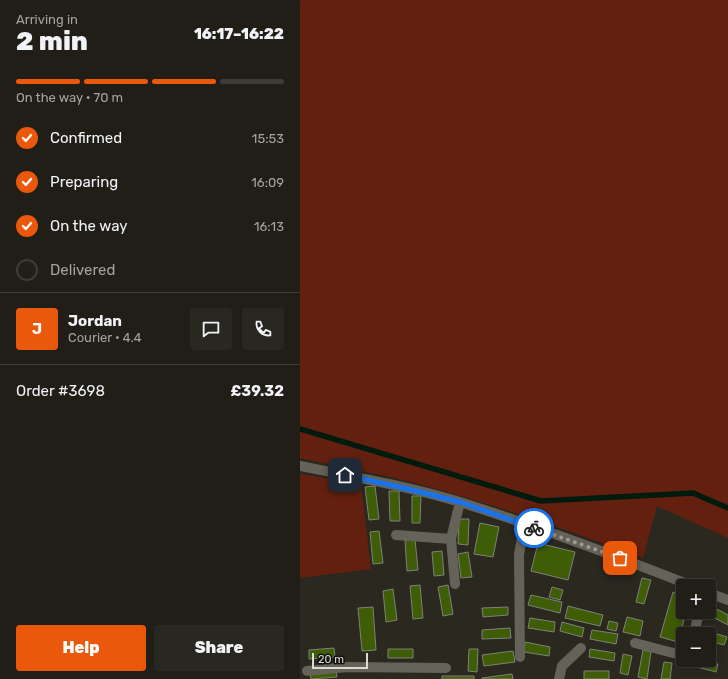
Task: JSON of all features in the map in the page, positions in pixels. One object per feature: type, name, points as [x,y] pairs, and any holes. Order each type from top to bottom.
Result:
[{"type":"lane","points":[[300,466],[404,488],[460,502],[676,580]]},
{"type":"lane","points":[[455,584],[451,539],[460,502]]},
{"type":"lane","points":[[520,657],[519,555],[524,525]]},
{"type":"lane","points":[[396,535],[451,539]]},
{"type":"lane","points":[[716,595],[728,600]]},
{"type":"lane","points":[[635,643],[676,653]]},
{"type":"lane","points":[[559,679],[562,666],[581,648]]},
{"type":"lane","points":[[307,671],[347,668],[446,668]]},
{"type":"lane","points":[[386,668],[387,679]]},
{"type":"shaded area","points":[[728,0],[728,538],[657,506],[643,558],[555,526],[437,489],[394,478],[300,458],[300,1]]},
{"type":"shaded area","points":[[300,474],[361,485],[371,569],[300,578]]},
{"type":"building","points":[[375,486],[379,519],[369,520],[365,487]]},
{"type":"building","points":[[389,491],[399,491],[400,521],[390,521]]},
{"type":"building","points":[[412,496],[421,496],[420,523],[412,523]]},
{"type":"building","points":[[459,519],[469,519],[468,545],[458,544]]},
{"type":"building","points":[[480,523],[499,527],[493,557],[474,554]]},
{"type":"building","points":[[379,531],[383,563],[373,564],[370,532]]},
{"type":"building","points":[[415,539],[418,570],[407,571],[405,540]]},
{"type":"building","points":[[538,543],[575,552],[568,580],[531,571]]},
{"type":"building","points":[[442,551],[444,575],[434,576],[432,552]]},
{"type":"building","points":[[468,552],[472,577],[461,578],[458,554]]},
{"type":"building","points":[[642,578],[651,580],[644,604],[636,602]]},
{"type":"building","points":[[420,585],[423,618],[413,619],[410,586]]},
{"type":"building","points":[[448,585],[453,614],[443,616],[438,587]]},
{"type":"building","points":[[552,587],[563,590],[560,600],[549,597]]},
{"type":"building","points":[[393,589],[397,620],[386,622],[383,591]]},
{"type":"building","points":[[673,592],[676,593],[676,619],[684,619],[682,627],[676,627],[676,641],[660,637]]},
{"type":"building","points":[[531,595],[562,602],[560,613],[528,605]]},
{"type":"building","points":[[568,606],[603,615],[600,626],[565,618]]},
{"type":"building","points":[[373,607],[376,650],[362,651],[358,608]]},
{"type":"building","points":[[508,607],[508,615],[483,617],[482,608]]},
{"type":"building","points":[[716,609],[728,615],[728,625],[716,619]]},
{"type":"building","points":[[627,617],[643,621],[640,636],[623,632]]},
{"type":"building","points":[[530,618],[555,622],[554,632],[528,628]]},
{"type":"building","points":[[609,621],[618,623],[616,631],[607,629]]},
{"type":"building","points":[[562,622],[584,628],[582,637],[560,631]]},
{"type":"building","points":[[510,628],[511,638],[482,639],[482,630]]},
{"type":"building","points":[[592,630],[618,634],[616,644],[590,639]]},
{"type":"building","points":[[716,634],[727,637],[724,645],[716,643]]},
{"type":"building","points":[[525,642],[550,647],[549,656],[524,652]]},
{"type":"building","points":[[334,648],[335,657],[309,659],[309,650]]},
{"type":"building","points":[[388,649],[413,649],[413,658],[388,658]]},
{"type":"building","points":[[469,649],[478,649],[477,672],[468,671]]},
{"type":"building","points":[[590,649],[615,653],[614,661],[589,657]]},
{"type":"building","points":[[643,650],[651,652],[647,679],[638,677]]},
{"type":"building","points":[[513,651],[515,662],[484,666],[482,655]]},
{"type":"building","points":[[623,654],[632,656],[628,675],[620,673]]},
{"type":"building","points":[[664,662],[672,663],[670,679],[661,679]]},
{"type":"building","points":[[716,664],[718,664],[716,672],[697,667],[716,667]]},
{"type":"building","points":[[336,669],[337,677],[311,679],[310,673]]},
{"type":"building","points":[[584,671],[609,671],[609,679],[584,679]]},
{"type":"building","points":[[512,674],[513,679],[482,679],[482,678]]},
{"type":"building","points":[[442,676],[474,676],[474,679],[442,679]]},
{"type":"waterway","points":[[300,429],[541,501],[693,493],[728,508]]},
{"type":"way so far","points":[[534,528],[620,558]]},
{"type":"route","points":[[345,475],[460,502],[534,528]]}]
